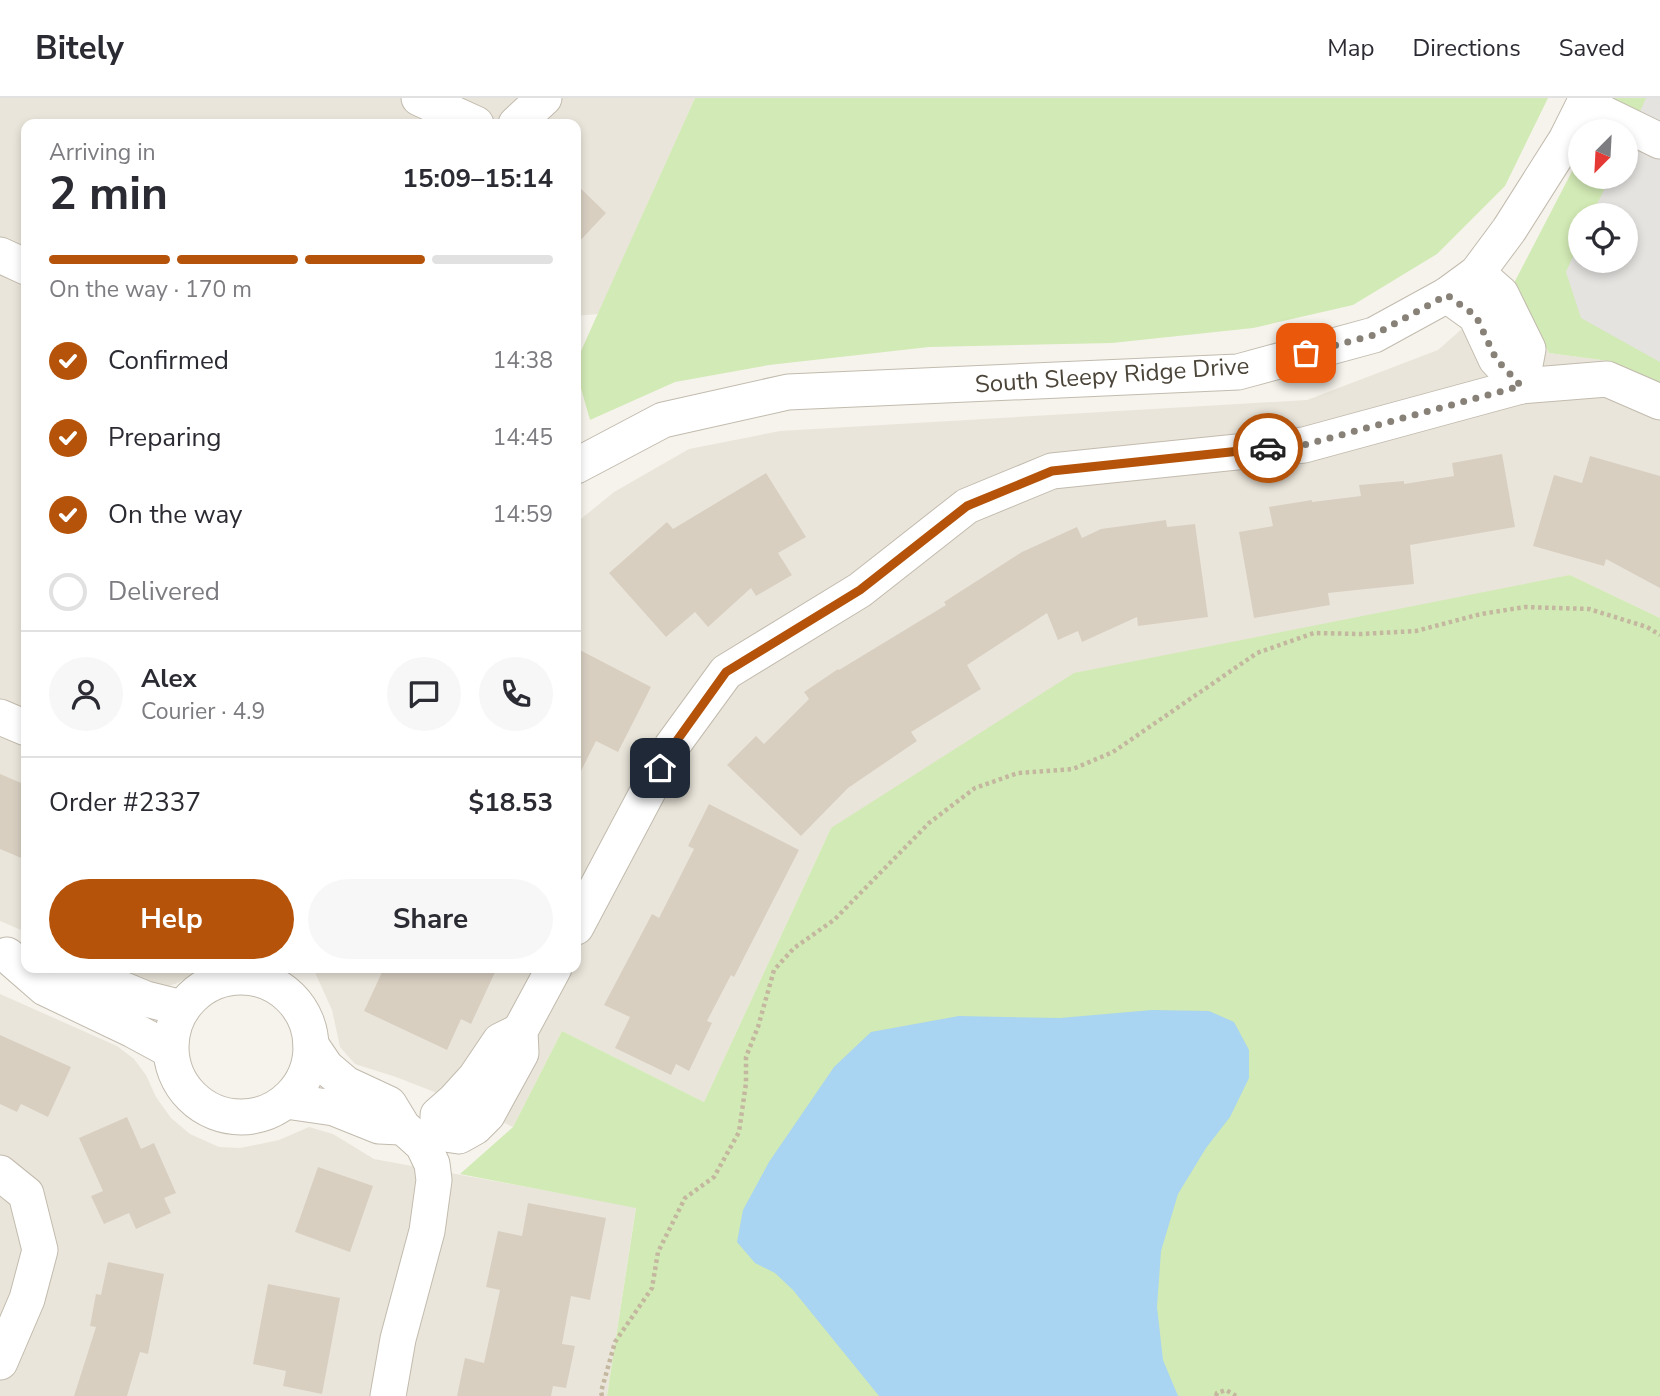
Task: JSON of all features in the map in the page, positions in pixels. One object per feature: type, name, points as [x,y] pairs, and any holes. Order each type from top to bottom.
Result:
[{"type":"street","points":[[419,98],[465,119]]},
{"type":"street","points":[[521,119],[544,98]]},
{"type":"street","points":[[1585,101],[1660,141]]},
{"type":"street","name":"South Sleepy Ridge Drive","points":[[581,464],[663,420],[788,392],[1238,372],[1374,335],[1447,295],[1485,295],[1509,230],[1559,151],[1585,101]]},
{"type":"street","points":[[0,255],[21,265]]},
{"type":"street","points":[[1485,295],[1528,349],[1521,386]]},
{"type":"street","points":[[581,918],[673,746],[726,672],[860,590],[967,506],[1052,471],[1304,445],[1521,386],[1607,379],[1660,402]]},
{"type":"street","points":[[0,718],[21,727]]},
{"type":"street","points":[[30,973],[45,988],[170,1050]]},
{"type":"street","points":[[83,973],[146,999],[182,1008]]},
{"type":"street","points":[[246,973],[221,979],[199,990],[182,1008],[173,1025],[170,1050],[175,1074],[182,1087],[200,1104],[222,1114],[241,1118],[265,1113],[286,1101],[296,1091],[308,1069],[311,1045],[308,1027],[297,1005],[280,988],[252,973]]},
{"type":"street","points":[[297,973],[295,979],[297,1005]]},
{"type":"street","points":[[286,1101],[334,1108],[379,1126],[421,1135],[459,1136],[475,1127],[487,1115],[522,1053],[520,1031],[551,973]]},
{"type":"street","points":[[311,1045],[326,1067],[346,1084],[388,1104],[421,1135],[432,1164],[434,1180],[428,1231],[398,1339],[388,1396]]},
{"type":"street","points":[[0,1363],[27,1299],[40,1250],[13,1183]]},
{"type":"path","points":[[602,1396],[615,1342],[652,1288],[658,1252],[685,1198],[714,1177],[739,1132],[746,1083],[746,1056],[758,1027],[774,970],[794,948],[834,920],[929,823],[975,788],[1018,773],[1073,769],[1113,752],[1257,653],[1314,633],[1416,631],[1481,614],[1525,607],[1589,609],[1647,627],[1660,635]]},
{"type":"path","points":[[1216,1396],[1226,1390],[1236,1396]]},
{"type":"shaded area","points":[[0,98],[695,98],[598,314],[581,316],[581,119],[21,119],[21,930],[0,921]]},
{"type":"shaded area","points":[[1646,98],[1660,98],[1660,362],[1581,318],[1566,272],[1568,268],[1568,273],[1638,273],[1638,203],[1598,203],[1604,189],[1638,189],[1636,119]]},
{"type":"shaded area","points":[[1514,283],[1549,353],[1609,361],[1660,387],[1660,618],[1570,575],[831,828],[704,1102],[562,1031],[513,1127],[455,1100],[355,1064],[340,1047],[332,1010],[315,973],[581,973],[581,519],[614,492],[689,449],[780,431],[1307,400],[1438,350]]},
{"type":"shaded area","points":[[121,973],[196,973],[159,989]]},
{"type":"shaded area","points":[[0,994],[117,1046],[134,1059],[146,1075],[156,1097],[171,1118],[190,1134],[219,1147],[240,1148],[279,1140],[309,1127],[333,1134],[374,1159],[636,1207],[607,1396],[0,1396]]},
{"type":"green space","points":[[695,98],[1548,98],[1505,186],[1437,254],[1353,305],[1253,328],[1112,343],[929,347],[769,365],[675,382],[590,420],[581,388],[581,351]]},
{"type":"green space","points":[[1610,98],[1660,98],[1660,387],[1609,361],[1549,353],[1514,283],[1568,179],[1568,189],[1638,189],[1638,119],[1599,119]]},
{"type":"green space","points":[[1570,575],[1660,618],[1660,1396],[607,1396],[636,1208],[460,1174],[513,1127],[562,1031],[704,1102],[831,828],[1074,673]]},
{"type":"water","points":[[1152,1010],[1209,1011],[1234,1022],[1249,1050],[1249,1078],[1230,1117],[1206,1148],[1178,1194],[1161,1251],[1157,1307],[1163,1360],[1178,1396],[879,1396],[793,1290],[775,1273],[755,1263],[737,1242],[743,1210],[769,1162],[834,1067],[871,1032],[959,1016],[1060,1018]]},
{"type":"building","points":[[581,189],[606,213],[581,240]]},
{"type":"building","points":[[1502,454],[1515,527],[1410,545],[1414,584],[1328,593],[1330,605],[1254,618],[1239,532],[1273,526],[1269,507],[1361,496],[1359,485],[1404,481],[1404,484],[1454,476],[1452,463]]},
{"type":"building","points":[[1590,456],[1660,476],[1660,588],[1606,559],[1604,566],[1533,546],[1554,475],[1582,483]]},
{"type":"building","points":[[766,473],[806,537],[778,553],[792,575],[756,596],[751,588],[708,627],[695,612],[666,637],[609,573],[667,522],[673,529]]},
{"type":"building","points":[[1166,520],[1167,527],[1195,524],[1208,617],[1138,626],[1137,617],[1082,642],[1078,631],[1058,640],[1047,613],[967,665],[981,689],[911,732],[917,741],[848,788],[801,836],[727,765],[756,736],[764,744],[809,699],[804,692],[946,605],[944,602],[1022,552],[1077,527],[1082,538],[1101,529]]},
{"type":"building","points":[[581,651],[651,687],[618,752],[596,741],[581,771]]},
{"type":"building","points":[[0,774],[21,783],[21,858],[0,849]]},
{"type":"building","points":[[709,804],[799,850],[734,977],[731,975],[707,1021],[712,1023],[689,1071],[676,1064],[671,1075],[615,1048],[630,1017],[604,1005],[652,914],[659,918],[694,849],[688,846]]},
{"type":"building","points":[[382,973],[495,973],[471,1024],[461,1019],[447,1050],[364,1011]]},
{"type":"building","points":[[0,1035],[71,1067],[48,1117],[21,1104],[17,1112],[0,1104]]},
{"type":"building","points":[[127,1117],[141,1149],[154,1143],[176,1193],[164,1198],[171,1213],[136,1229],[129,1213],[104,1224],[91,1196],[103,1191],[79,1138]]},
{"type":"building","points":[[318,1167],[373,1186],[350,1252],[295,1232]]},
{"type":"building","points":[[528,1203],[606,1218],[590,1300],[571,1296],[562,1344],[575,1346],[566,1388],[553,1386],[551,1396],[457,1396],[465,1358],[484,1363],[500,1290],[486,1287],[498,1231],[522,1236]]},
{"type":"building","points":[[108,1262],[164,1274],[148,1354],[140,1352],[127,1396],[74,1396],[96,1327],[90,1326],[96,1294],[101,1295]]},
{"type":"building","points":[[268,1284],[340,1298],[322,1394],[283,1386],[286,1371],[253,1364]]},
{"type":"way so far","points":[[1268,448],[1304,445],[1521,386],[1496,359],[1476,316],[1447,295],[1374,335],[1306,353]]},
{"type":"route","points":[[660,768],[726,672],[860,590],[967,506],[1052,471],[1268,448]]}]
